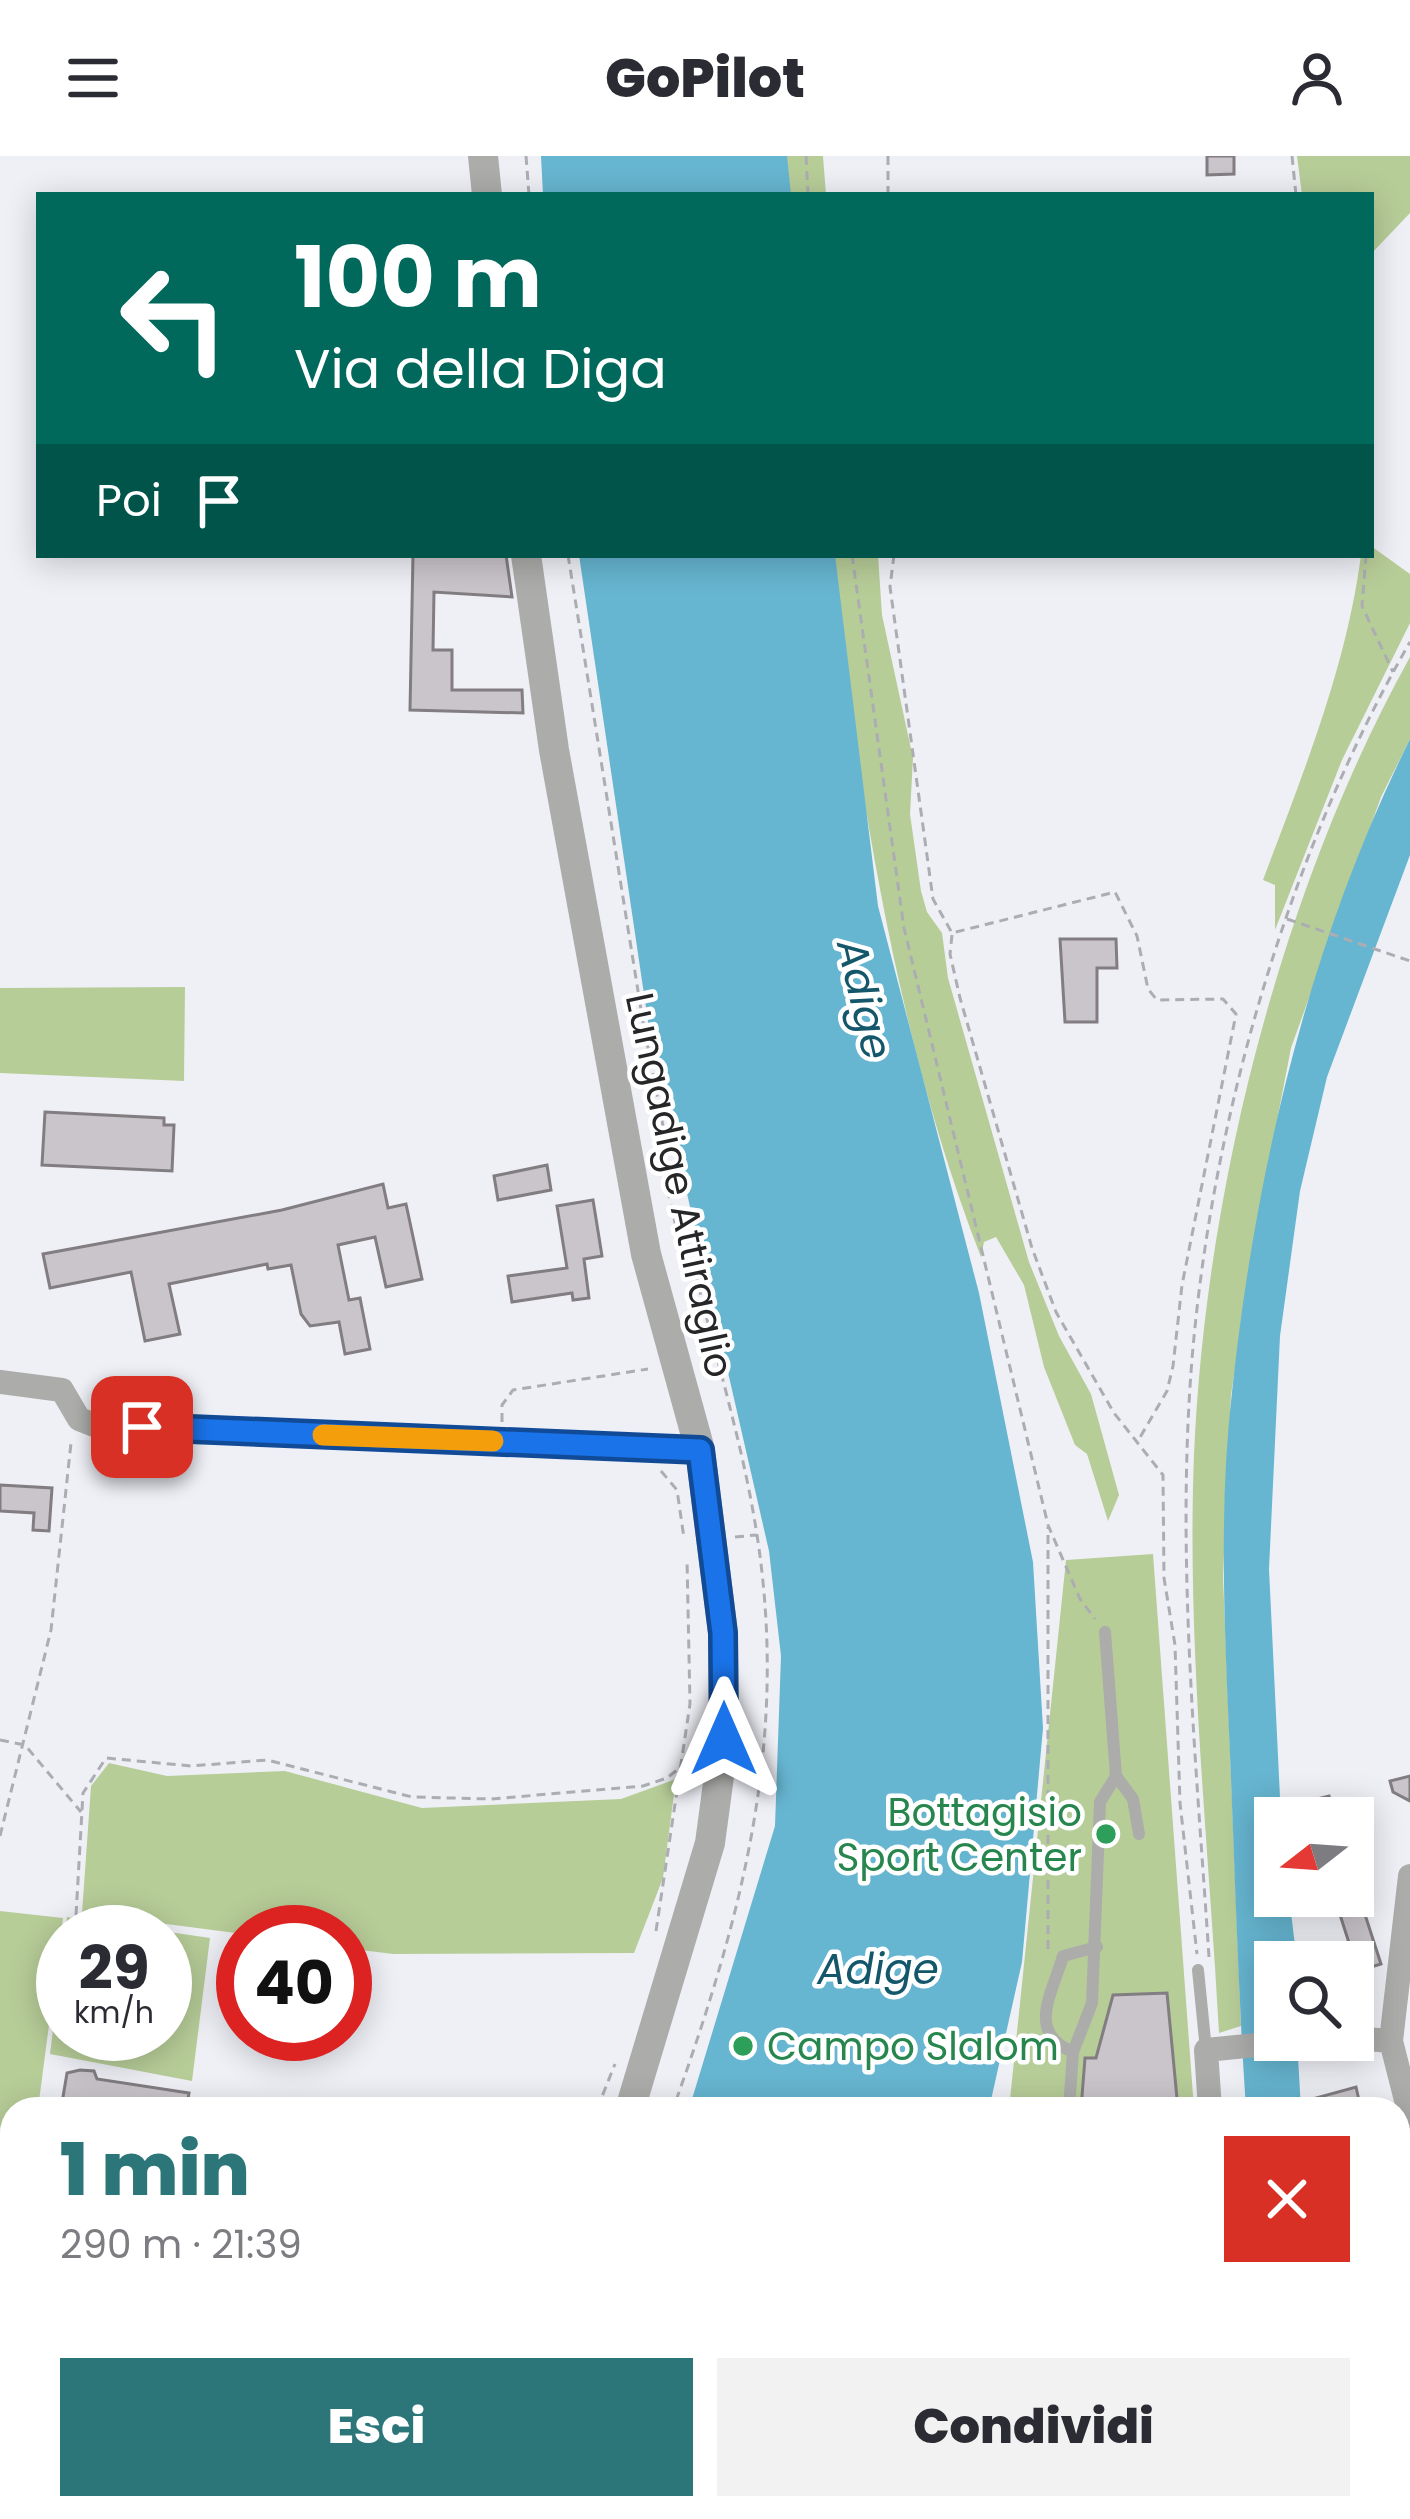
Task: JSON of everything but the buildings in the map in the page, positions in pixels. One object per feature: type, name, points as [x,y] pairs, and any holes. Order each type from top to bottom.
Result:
[{"type":"street","points":[[483,156],[487,192]]},
{"type":"street","name":"Lungadige Attiraglio","points":[[526,558],[554,750],[646,1253],[700,1450],[723,1633],[724,1739],[710,1844],[633,2097]]},
{"type":"street","points":[[0,1382],[62,1390],[79,1419],[97,1426],[700,1450]]},
{"type":"street","points":[[1405,2097],[1391,2042],[1410,1876]]},
{"type":"street","points":[[1374,2040],[1391,2042]]},
{"type":"street","points":[[1211,2097],[1216,2047],[1254,2044]]},
{"type":"lane","points":[[1105,1632],[1116,1776],[1133,1799],[1139,1834]]},
{"type":"lane","points":[[1070,2097],[1073,2053],[1092,2003],[1100,1802],[1116,1776]]},
{"type":"lane","points":[[1073,2053],[1054,2044],[1044,2029],[1048,2009],[1063,1956],[1097,1947]]},
{"type":"lane","points":[[1204,1968],[1216,2047]]},
{"type":"path","points":[[526,156],[529,192]]},
{"type":"path","points":[[806,156],[808,192]]},
{"type":"path","points":[[888,156],[888,192]]},
{"type":"path","points":[[1292,156],[1297,192]]},
{"type":"path","points":[[851,558],[904,928],[1048,1525],[1080,1599],[1105,1632]]},
{"type":"path","points":[[894,558],[890,587],[933,899],[952,933],[950,954],[960,998],[1032,1248],[1056,1312],[1087,1369],[1114,1413],[1154,1457],[1165,1488],[1164,1578],[1175,1646],[1180,1803],[1204,1968]]},
{"type":"path","points":[[1366,558],[1362,606],[1393,672]]},
{"type":"path","points":[[1204,1968],[1189,1545],[1192,1359],[1211,1216],[1250,1041],[1287,919],[1393,672],[1410,643]]},
{"type":"path","points":[[952,933],[1115,892],[1137,936],[1148,989],[1156,1000],[1223,999],[1233,1005],[1236,1027],[1212,1125],[1173,1366],[1167,1391],[1139,1439]]},
{"type":"path","points":[[1287,919],[1409,961]]},
{"type":"path","points":[[502,1442],[502,1405],[513,1390],[648,1369]]},
{"type":"path","points":[[0,1836],[51,1630],[79,1419]]},
{"type":"path","points":[[635,1447],[632,1467],[661,1471],[677,1490],[692,1646],[682,1765],[653,1941]]},
{"type":"path","points":[[1048,1525],[1048,1963]]},
{"type":"path","points":[[0,1740],[26,1745],[82,1814]]},
{"type":"path","points":[[77,1905],[88,1780],[106,1758],[191,1766],[267,1760],[412,1797],[491,1799],[643,1786],[667,1778],[682,1765]]},
{"type":"green space","points":[[770,156],[823,156],[826,192],[779,192]]},
{"type":"green space","points":[[1297,156],[1410,156],[1410,213],[1374,251],[1374,192],[1302,192]]},
{"type":"green space","points":[[1374,548],[1410,574],[1410,623],[1342,760],[1275,930],[1275,885],[1263,880],[1334,680],[1360,558],[1374,558]]},
{"type":"green space","points":[[828,558],[878,558],[882,615],[913,758],[910,814],[921,891],[927,912],[942,933],[948,978],[1029,1262],[1059,1336],[1091,1394],[1119,1495],[1108,1521],[1087,1454],[1075,1445],[1044,1367],[1024,1285],[996,1237],[984,1242],[981,1257],[951,1172],[903,999],[854,733]]},
{"type":"green space","points":[[1410,657],[1410,739],[1381,797],[1291,1048],[1256,1229],[1231,1395],[1223,1576],[1241,2026],[1219,2033],[1193,1555],[1199,1383],[1211,1276],[1229,1167],[1284,953],[1363,750]]},
{"type":"green space","points":[[185,987],[184,1081],[0,1073],[0,988]]},
{"type":"green space","name":"Bottagisio Sport Center","points":[[1153,1554],[1193,2097],[1010,2097],[1066,1560]]},
{"type":"green space","points":[[109,1763],[167,1776],[285,1771],[422,1808],[621,1799],[676,1779],[663,1878],[634,1953],[372,1951],[372,1905],[216,1905],[216,1930],[192,1927],[192,1905],[83,1905],[91,1786]]},
{"type":"green space","points":[[0,1911],[36,1915],[36,2061],[44,2061],[40,2097],[0,2097]]},
{"type":"green space","points":[[192,1935],[210,1938],[192,2081],[87,2061],[192,2061]]},
{"type":"water","points":[[541,156],[787,156],[791,192],[543,192]]},
{"type":"water","name":"Adige","points":[[579,558],[835,558],[878,906],[979,1293],[1033,1562],[1043,1728],[1022,1962],[992,2097],[693,2097],[775,1826],[781,1656],[769,1551],[649,1028]]},
{"type":"water","points":[[1410,739],[1410,855],[1327,1077],[1300,1191],[1280,1336],[1269,1569],[1280,1797],[1254,1797],[1254,1917],[1292,1917],[1294,1941],[1254,1941],[1254,2061],[1298,2061],[1300,2097],[1245,2097],[1225,1619],[1225,1483],[1232,1392],[1272,1140],[1292,1058],[1343,895]]},
{"type":"slow traffic","points":[[323,1435],[493,1441]]},
{"type":"place","name":"Bottagisio Sport Center","points":[[1106,1834]]},
{"type":"place","name":"Campo Slalom","points":[[743,2046]]},
{"type":"route","points":[[142,1427],[700,1450],[715,1540],[723,1633],[724,1739]]}]
